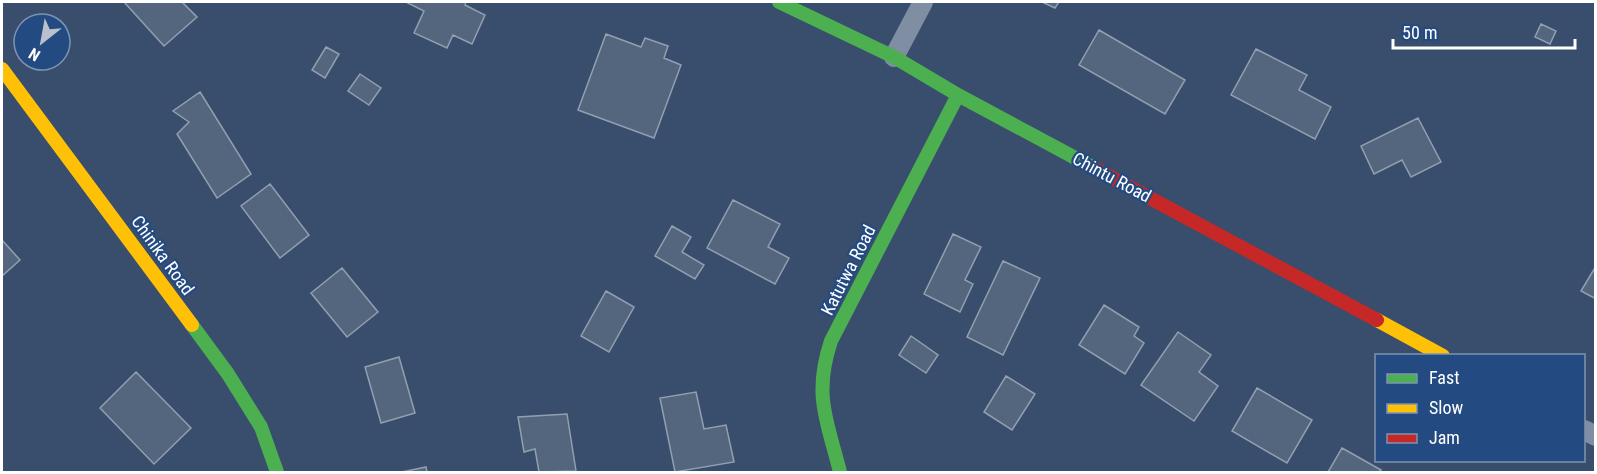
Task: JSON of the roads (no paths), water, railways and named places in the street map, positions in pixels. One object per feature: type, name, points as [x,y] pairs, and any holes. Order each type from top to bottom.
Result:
[{"type":"street","name":"Chintu Road","points":[[779,2],[894,57],[958,95],[1439,354]]},
{"type":"street","points":[[894,57],[922,2]]},
{"type":"street","name":"Chinika Road","points":[[2,69],[228,374],[261,427],[277,472]]},
{"type":"street","name":"Katutwa Road","points":[[840,472],[821,386],[824,364],[831,341],[958,95]]}]
